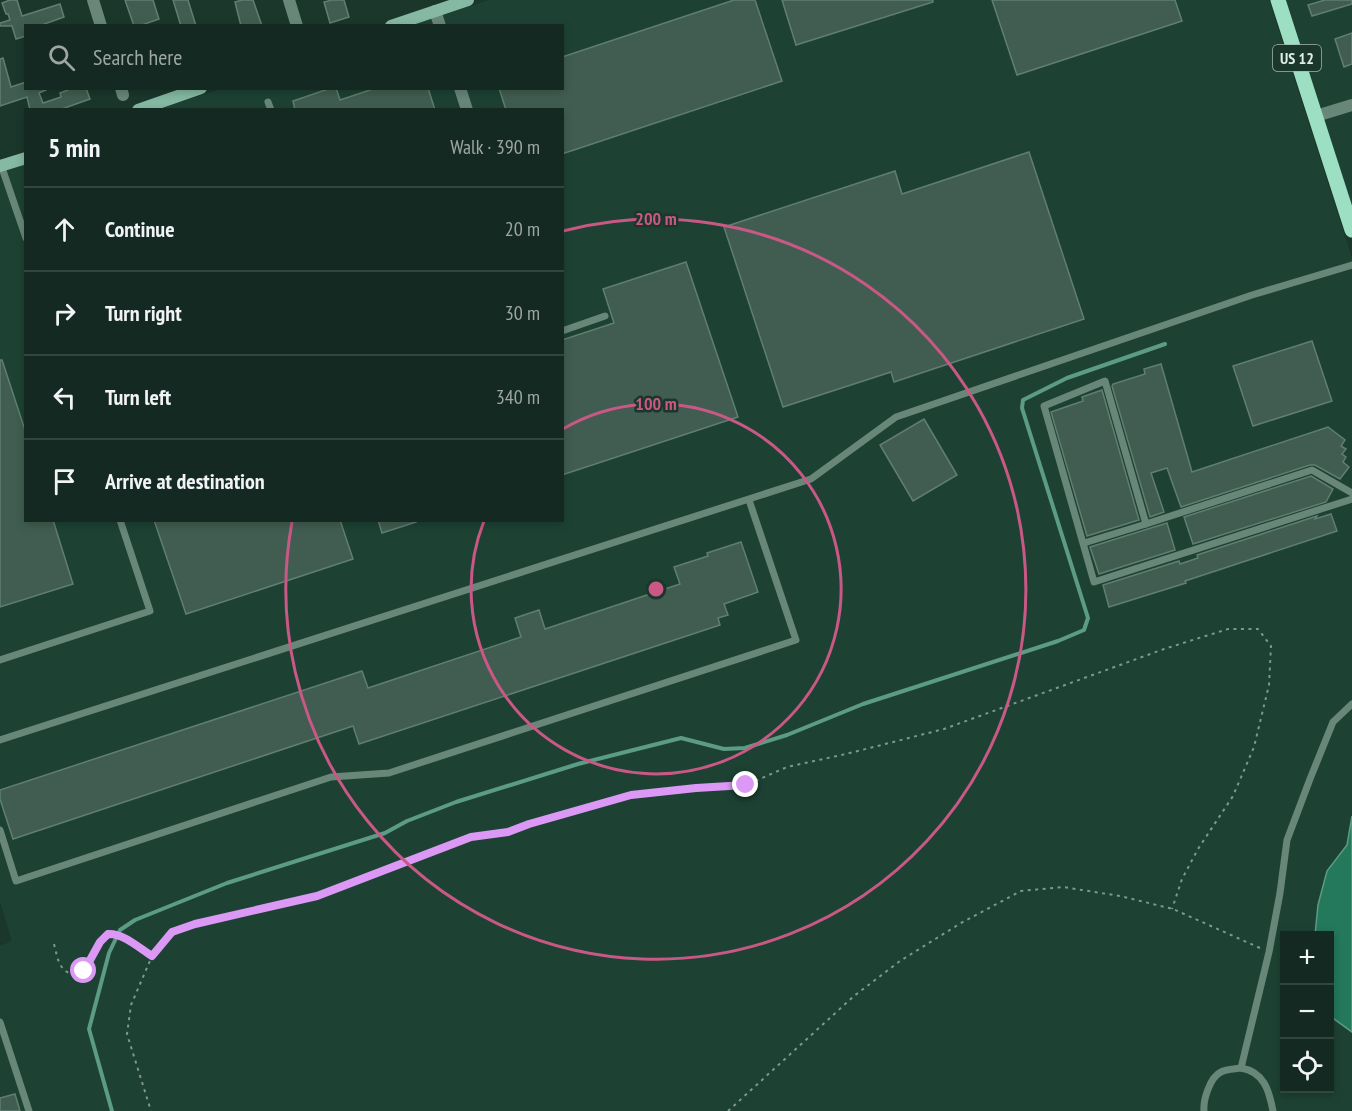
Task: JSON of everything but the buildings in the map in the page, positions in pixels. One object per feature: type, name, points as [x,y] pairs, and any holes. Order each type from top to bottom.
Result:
[{"type":"main road","name":"US 12","points":[[1278,0],[1352,230]]},
{"type":"street","points":[[93,0],[100,24]]},
{"type":"street","points":[[290,0],[296,24]]},
{"type":"street","points":[[397,24],[468,0]]},
{"type":"street","points":[[435,11],[439,24]]},
{"type":"street","points":[[144,108],[195,90]]},
{"type":"street","points":[[461,90],[466,108]]},
{"type":"street","points":[[1316,116],[1352,105]]},
{"type":"street","points":[[1,165],[24,159]]},
{"type":"lane","points":[[1,165],[24,232]]},
{"type":"lane","points":[[0,194],[10,191]]},
{"type":"lane","points":[[0,740],[811,479],[896,417],[1252,295],[1352,265]]},
{"type":"lane","points":[[564,330],[605,316]]},
{"type":"lane","points":[[1146,524],[1105,381],[1044,406],[1094,582],[1352,499]]},
{"type":"lane","points":[[1084,543],[1312,471],[1352,493]]},
{"type":"lane","points":[[0,830],[16,881],[331,777],[390,773],[796,640],[749,500]]},
{"type":"lane","points":[[0,660],[150,611],[121,522]]},
{"type":"lane","points":[[1241,1068],[1269,952],[1287,840],[1333,722],[1352,704]]},
{"type":"lane","points":[[0,1022],[29,1111]]},
{"type":"lane","points":[[1204,1111],[1203,1104],[1210,1084],[1220,1072],[1241,1068],[1251,1070],[1261,1077],[1270,1095],[1274,1111]]},
{"type":"path","points":[[151,1111],[128,1034],[131,1005],[152,956],[172,932],[195,924],[317,896],[471,837],[508,832],[631,795],[746,785],[787,767],[944,729],[1164,649],[1228,629],[1258,629],[1271,646],[1269,685],[1254,747],[1233,796],[1198,849],[1182,879],[1172,909]]},
{"type":"path","points":[[728,1111],[854,996],[891,968],[961,923],[1021,891],[1063,887],[1120,896],[1172,909],[1269,952]]},
{"type":"path","points":[[54,944],[58,961],[64,971],[73,975],[84,971],[100,942],[108,934],[121,937],[152,956]]},
{"type":"shaded area","points":[[489,0],[1269,0],[1352,258],[1352,1111],[0,1111],[0,946],[12,941],[0,902],[0,163],[24,154],[24,522],[564,522],[564,108],[163,108],[217,90],[564,90],[564,24],[416,24]]},
{"type":"shaded area","points":[[1280,0],[1352,0],[1352,221]]},
{"type":"shaded area","points":[[1352,816],[1352,1032],[1334,1019],[1334,931],[1315,931],[1318,905],[1327,871],[1347,845]]},
{"type":"waterway","points":[[112,1111],[89,1029],[109,953],[120,930],[135,920],[227,883],[385,833],[407,821],[456,802],[578,764],[681,738],[724,749],[745,748],[787,735],[863,704],[1058,641],[1084,630],[1088,618],[1022,408],[1023,400],[1067,378],[1165,344]]},
{"type":"route","points":[[84,971],[100,942],[108,934],[121,937],[152,956],[172,932],[195,924],[317,896],[471,837],[508,832],[631,795],[746,785]]}]
